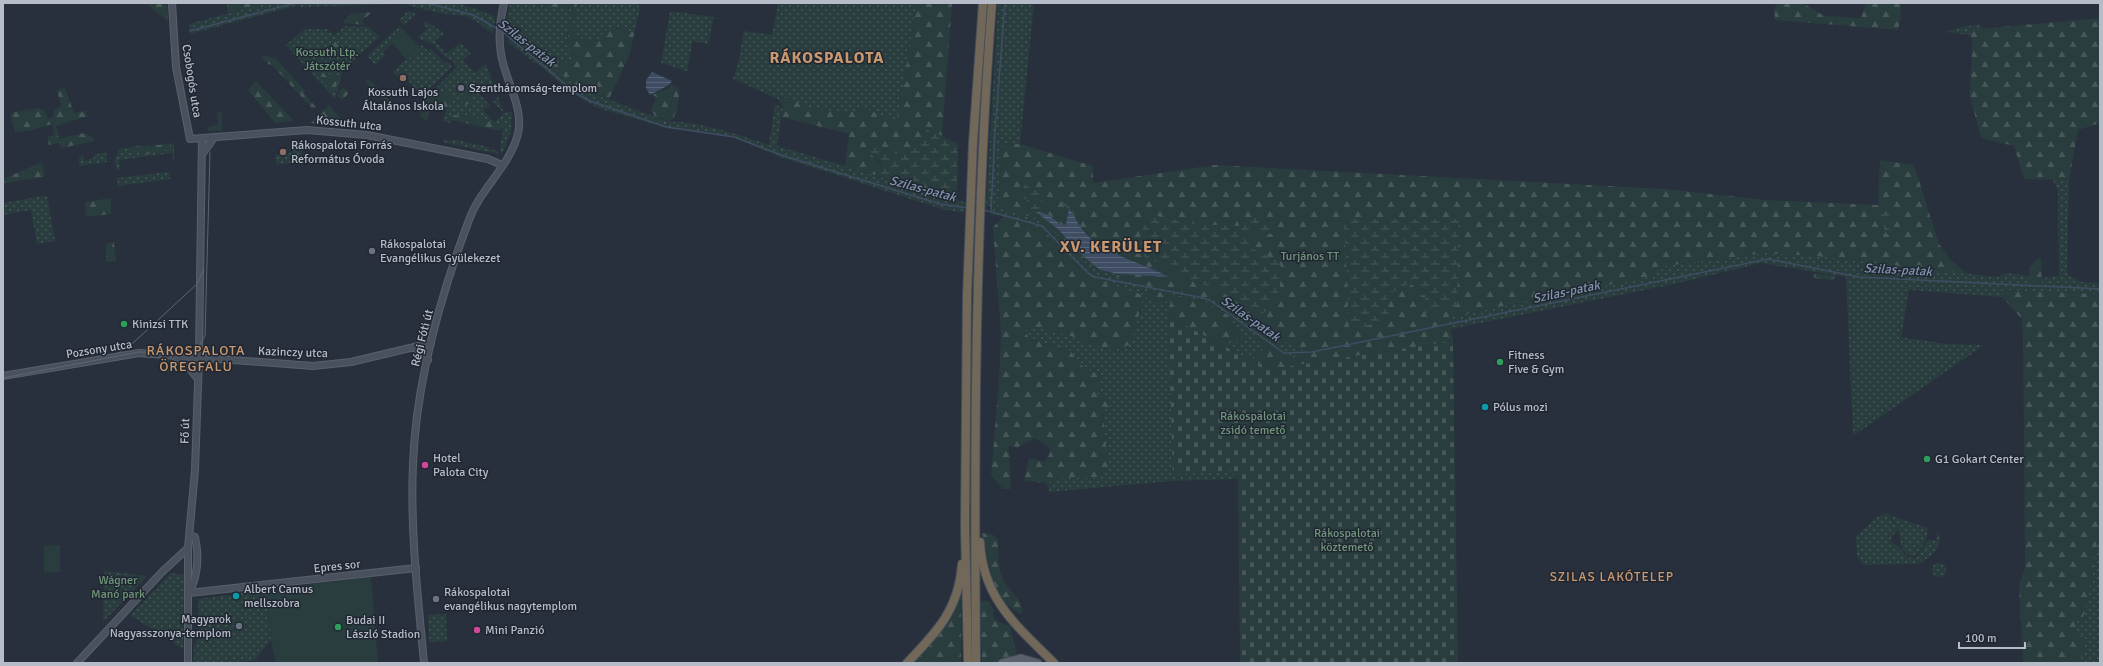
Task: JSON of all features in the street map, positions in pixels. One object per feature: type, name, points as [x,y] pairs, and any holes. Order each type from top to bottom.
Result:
[{"type":"highway","points":[[968,663],[965,526],[967,297],[970,215],[983,3]]},
{"type":"highway","points":[[976,663],[975,502],[980,216],[992,3]]},
{"type":"highway","points":[[975,502],[978,509],[983,568],[991,590],[1000,605],[1013,621],[1054,663]]},
{"type":"highway","points":[[907,663],[935,634],[953,605],[961,573],[962,540],[965,526]]},
{"type":"main road","points":[[1002,663],[1021,658],[1038,663]]},
{"type":"street","name":"Csobogós utca","points":[[172,3],[176,67],[190,139]]},
{"type":"street","name":"Régi Fóti út","points":[[424,663],[416,568],[413,462],[420,395],[431,343],[448,280],[470,215],[480,196],[502,165],[518,137],[520,126],[518,108],[501,56],[500,23],[504,3]]},
{"type":"street","name":"Kossuth utca","points":[[190,139],[307,130],[367,135],[488,159],[502,165]]},
{"type":"street","name":"Fő út","points":[[188,663],[188,548],[195,470],[199,357],[202,138]]},
{"type":"street","points":[[202,155],[214,138]]},
{"type":"street","name":"Kazinczy utca","points":[[199,357],[313,366],[351,362],[431,343]]},
{"type":"street","points":[[414,348],[421,351],[428,360]]},
{"type":"street","name":"Pozsony utca","points":[[3,376],[126,354],[171,354],[199,357]]},
{"type":"street","points":[[171,354],[186,365],[198,379]]},
{"type":"street","points":[[189,592],[197,572],[195,537],[190,536]]},
{"type":"street","points":[[77,663],[162,572],[188,548]]},
{"type":"street","name":"Epres sor","points":[[189,592],[416,568]]},
{"type":"green space","points":[[146,3],[167,3],[168,22]]},
{"type":"green space","points":[[227,3],[263,3],[263,4],[227,13]]},
{"type":"green space","points":[[266,3],[456,3],[474,8],[495,17],[493,34],[477,22],[465,16],[439,13],[404,4],[300,7],[299,5],[190,34],[189,24]]},
{"type":"green space","points":[[510,3],[540,4],[571,8],[572,20],[567,37],[570,51],[576,58],[573,61],[555,63],[596,95],[653,116],[654,121],[682,122],[715,128],[769,145],[775,105],[783,107],[777,146],[946,198],[965,202],[964,213],[942,209],[780,157],[733,137],[667,128],[598,108],[570,92],[544,69],[507,42],[513,32],[505,27]]},
{"type":"green space","points":[[541,3],[577,4],[573,22],[575,34],[588,42],[598,40],[605,31],[614,27],[628,32],[635,31],[629,56],[609,99],[571,82],[559,72],[554,65],[555,63],[573,61],[576,58],[565,43],[568,37],[572,10],[571,8],[553,7]]},
{"type":"green space","points":[[577,3],[637,3],[640,8],[635,31],[628,32],[617,27],[605,31],[598,40],[588,42],[577,37],[573,22]]},
{"type":"green space","points":[[778,3],[917,3],[897,123],[865,108],[848,113],[809,108],[787,98],[778,99],[733,79],[737,68],[744,31],[772,35]]},
{"type":"green space","points":[[917,3],[952,3],[942,136],[926,128],[923,139],[914,147],[903,152],[892,154],[879,144],[871,154],[882,167],[875,175],[845,166],[849,134],[782,117],[783,107],[778,99],[787,98],[809,108],[848,113],[865,108],[897,122]]},
{"type":"green space","points":[[998,3],[1034,3],[1020,144],[1002,143],[998,207],[1034,218],[1048,225],[1088,263],[1098,270],[1119,274],[1115,278],[1125,278],[1127,281],[1133,283],[1213,299],[1259,332],[1254,336],[1261,343],[1263,353],[1255,353],[1254,361],[1237,353],[1234,347],[1226,340],[1239,343],[1237,330],[1231,327],[1232,316],[1205,302],[1170,294],[1167,301],[1171,303],[1165,316],[1168,316],[1231,470],[1238,479],[1172,481],[1050,492],[1046,483],[1066,477],[1095,478],[1108,469],[1103,412],[1097,394],[1100,376],[1082,366],[1068,348],[1030,340],[1026,333],[1014,327],[1034,327],[1055,331],[1086,343],[1134,333],[1135,326],[1142,309],[1132,292],[1095,279],[1079,268],[1040,227],[1004,216],[991,215],[991,206],[986,206]]},
{"type":"green space","points":[[1779,3],[1803,3],[1824,16],[1861,18],[1866,3],[1900,3],[1901,16],[1898,30],[1775,20],[1774,8]]},
{"type":"green space","points":[[408,11],[416,14],[404,25],[399,20]]},
{"type":"green space","points":[[670,11],[714,17],[708,44],[693,41],[687,71],[661,63]]},
{"type":"green space","points":[[372,12],[362,21],[366,25],[342,23],[351,14]]},
{"type":"green space","points":[[2100,18],[2100,123],[2078,130],[2069,180],[2024,179],[2014,146],[1981,138],[1970,96],[1972,44],[1970,30]]},
{"type":"green space","points":[[426,21],[444,33],[435,41],[446,54],[460,43],[471,53],[463,60],[475,73],[486,64],[504,113],[493,102],[498,97],[488,83],[478,92],[490,106],[483,110],[494,122],[506,112],[512,112],[511,131],[503,152],[500,153],[503,126],[470,116],[452,115],[450,123],[442,121],[448,106],[440,91],[434,90],[462,62],[455,67],[454,62],[445,57],[433,44],[417,38],[427,29],[423,23]]},
{"type":"green space","points":[[1980,25],[1983,29],[1970,30],[1971,35],[1945,32],[1965,26]]},
{"type":"green space","name":"Kossuth Ltp. Játszótér","points":[[345,26],[369,27],[379,37],[356,58],[336,37],[356,59],[343,70],[335,99],[286,45],[305,29],[327,29],[334,36]]},
{"type":"green space","points":[[399,26],[420,47],[422,45],[428,51],[431,49],[445,63],[447,62],[452,67],[422,96],[403,75],[399,78],[393,72],[406,59],[392,43],[383,52],[385,55],[375,65],[367,56]]},
{"type":"green space","points":[[401,28],[420,49],[409,59],[390,39]]},
{"type":"green space","points":[[337,42],[353,57],[352,59],[349,61],[333,45]]},
{"type":"green space","points":[[297,44],[327,77],[335,70],[339,79],[333,94],[293,50]]},
{"type":"green space","points":[[263,55],[276,59],[305,91],[303,93],[316,107],[314,109],[310,108],[311,107],[271,64],[270,65],[261,58]]},
{"type":"green space","points":[[369,79],[395,106],[395,113],[365,81]]},
{"type":"green space","points":[[256,81],[294,121],[275,123],[248,90]]},
{"type":"green space","points":[[671,84],[675,86],[667,120],[655,116],[651,110],[656,97],[653,95],[661,90],[669,89]]},
{"type":"green space","points":[[676,86],[678,86],[679,90],[679,99],[673,119],[665,124],[654,121],[653,116],[667,121]]},
{"type":"green space","points":[[343,87],[349,93],[342,100],[337,96]]},
{"type":"green space","points":[[65,88],[74,113],[85,111],[88,116],[56,126],[59,139],[84,133],[94,138],[94,141],[62,148],[58,143],[49,145],[47,137],[55,135],[52,124],[29,131],[15,132],[10,113],[38,108],[44,110],[48,119],[52,118],[54,111],[61,105],[57,90]]},
{"type":"green space","points":[[468,88],[472,95],[471,102],[466,105],[460,101],[463,92]]},
{"type":"green space","points":[[434,90],[448,94],[452,98],[446,109],[430,105],[425,99]]},
{"type":"green space","points":[[188,97],[196,97],[193,99],[198,114],[195,121],[193,120]]},
{"type":"green space","points":[[425,99],[431,106],[429,114],[416,109]]},
{"type":"green space","points":[[329,105],[349,128],[310,123]]},
{"type":"green space","points":[[416,109],[429,114],[427,121],[420,117],[421,113]]},
{"type":"green space","points":[[222,112],[222,130],[208,131],[208,127],[218,125],[217,113]]},
{"type":"green space","points":[[452,115],[470,116],[503,126],[501,131],[451,120]]},
{"type":"green space","points":[[926,128],[958,144],[957,201],[875,175],[882,165],[871,154],[869,145],[871,143],[879,144],[892,154],[903,152],[914,147],[923,139]]},
{"type":"green space","points":[[443,139],[451,141],[452,139],[489,147],[489,149],[498,151],[498,154],[443,142]]},
{"type":"green space","points":[[174,143],[174,162],[172,153],[119,160],[120,169],[116,170],[114,154],[116,158],[119,149],[131,147],[131,152],[172,149],[169,144]]},
{"type":"green space","name":"Turjános TT","points":[[1002,143],[1020,144],[1093,166],[1093,183],[1214,165],[1665,189],[1765,200],[1878,205],[1880,160],[1914,165],[1939,244],[1950,259],[1967,274],[1816,256],[1765,253],[1666,266],[1653,276],[1449,317],[1453,341],[1272,369],[1254,361],[1255,353],[1263,353],[1261,343],[1253,339],[1258,332],[1213,299],[1133,283],[1126,281],[1125,278],[1114,278],[1119,274],[1168,276],[1116,254],[1097,243],[1085,233],[1069,208],[1066,224],[1062,226],[1054,218],[1043,212],[1044,205],[1023,199],[1029,203],[1025,209],[1027,216],[998,207]],"holes":[[[1271,335],[1295,345],[1303,350],[1292,357],[1287,357],[1280,349],[1268,340]]]},
{"type":"green space","points":[[169,144],[172,149],[148,154],[131,152],[131,147]]},
{"type":"green space","points":[[292,146],[302,146],[302,161],[276,165],[275,155],[283,153],[283,150],[288,149],[288,153],[293,152]]},
{"type":"green space","points":[[106,152],[107,162],[79,166],[79,157],[84,156],[84,161],[94,158],[94,155]]},
{"type":"green space","points":[[42,162],[45,177],[3,183],[3,179]]},
{"type":"green space","points":[[169,172],[170,179],[118,186],[117,178]]},
{"type":"green space","points":[[2052,179],[2069,180],[2067,274],[2082,282],[2100,283],[2100,294],[2002,290],[2002,297],[1909,290],[1901,337],[1946,344],[1984,345],[1853,436],[1846,277],[1761,263],[1674,284],[1451,329],[1449,317],[1653,276],[1666,266],[1765,253],[1816,256],[1998,277],[2006,273],[2031,276],[2030,284],[2042,286],[2042,278],[2059,276],[2058,190]]},
{"type":"green space","points":[[1026,184],[1038,189],[1044,205],[1043,212],[1037,212],[1059,230],[1076,250],[1100,270],[1081,258],[1048,227],[1038,220],[1027,216],[1025,209],[1029,203],[1018,193]]},
{"type":"green space","points":[[47,195],[55,241],[37,244],[31,210],[3,215],[3,203]]},
{"type":"green space","points":[[111,198],[111,214],[86,217],[85,202]]},
{"type":"green space","points":[[1880,212],[1889,214],[1892,221],[1893,234],[1887,234],[1883,226]]},
{"type":"green space","points":[[1152,215],[1196,224],[1238,226],[1257,216],[1269,220],[1278,227],[1272,234],[1253,232],[1248,242],[1255,250],[1280,262],[1280,285],[1275,300],[1271,306],[1259,315],[1215,288],[1180,278],[1174,270],[1143,256],[1140,244],[1142,229]]},
{"type":"green space","points":[[1004,216],[1040,227],[1079,268],[1095,279],[1143,295],[1144,292],[1153,290],[1205,302],[1232,317],[1231,327],[1237,330],[1244,340],[1239,343],[1226,340],[1234,347],[1237,353],[1168,316],[1164,316],[1171,303],[1167,301],[1159,307],[1143,296],[1131,344],[1114,351],[1086,343],[1071,336],[1034,327],[1029,331],[1016,327],[1026,333],[1030,340],[1068,348],[1082,366],[1101,376],[1097,394],[1113,403],[1103,412],[1108,469],[1095,478],[1066,477],[1046,483],[1024,481],[1029,458],[1045,462],[1050,453],[1050,448],[1035,438],[1018,447],[1009,446],[1011,489],[1003,489],[991,475],[999,381],[1001,333],[993,227]]},
{"type":"green space","points":[[1344,219],[1459,219],[1457,305],[1425,313],[1425,297],[1410,283],[1387,295],[1390,320],[1349,330]]},
{"type":"green space","points":[[114,242],[116,261],[106,262],[106,244]]},
{"type":"green space","points":[[2038,258],[2041,259],[2042,286],[2030,284],[2029,269]]},
{"type":"green space","points":[[1812,273],[1835,276],[1834,280],[1814,278]]},
{"type":"green space","points":[[2002,290],[2100,294],[2100,542],[2097,543],[2083,619],[2079,619],[2076,623],[2074,632],[2081,633],[2084,646],[2080,663],[2023,663],[2019,586],[2025,568],[2023,335],[2022,319],[2002,297]]},
{"type":"green space","name":"Rákospalotai köztemető","points":[[1168,316],[1237,353],[1272,369],[1453,341],[1458,663],[1240,663],[1238,479],[1231,470],[1173,475]]},
{"type":"green space","points":[[1271,335],[1279,341],[1292,342],[1303,350],[1292,357],[1287,357],[1280,349],[1267,340]]},
{"type":"green space","points":[[168,357],[187,372],[167,372]]},
{"type":"green space","points":[[1886,513],[1890,515],[1891,520],[1897,526],[1897,531],[1892,536],[1891,542],[1911,558],[1917,557],[1928,540],[1937,540],[1937,534],[1931,530],[1938,533],[1940,538],[1938,547],[1929,558],[1916,564],[1863,565],[1857,556],[1856,536],[1876,518]]},
{"type":"green space","points":[[1892,516],[1928,528],[1926,540],[1916,556],[1908,555],[1904,551],[1900,542],[1898,527],[1892,519]]},
{"type":"green space","points":[[982,533],[992,534],[998,540],[999,562],[1002,578],[1022,606],[1023,611],[1020,614],[1005,603],[995,589]]},
{"type":"green space","points":[[2100,542],[2100,663],[2080,663],[2084,646],[2074,633],[2076,623],[2079,618],[2083,619],[2097,543]]},
{"type":"green space","points":[[60,545],[60,572],[44,573],[44,546]]},
{"type":"green space","points":[[1939,563],[1944,565],[1946,570],[1944,575],[1939,577],[1934,575],[1932,570],[1934,565]]},
{"type":"green space","name":"Wágner Manó park","points":[[104,571],[147,576],[103,622]]},
{"type":"green space","points":[[171,573],[184,575],[183,649],[130,615]]},
{"type":"green space","name":"Budai II László Stadion","points":[[371,577],[378,663],[276,663],[271,640],[266,590]]},
{"type":"green space","points":[[266,590],[271,640],[254,661],[194,663],[194,644],[199,638],[198,599]]},
{"type":"green space","points":[[959,595],[961,599],[961,663],[912,663],[949,619]]},
{"type":"green space","points":[[980,601],[988,601],[994,610],[993,615],[996,619],[1010,626],[1017,656],[1007,658],[996,663],[982,663]]},
{"type":"green space","points":[[446,614],[447,641],[429,642],[428,615]]},
{"type":"water","points":[[652,72],[672,81],[669,85],[650,95],[646,88],[646,80]]},
{"type":"water","points":[[1069,208],[1085,233],[1097,243],[1116,254],[1169,277],[1119,274],[1100,270],[1076,250],[1059,230],[1036,212],[1040,212],[1053,218],[1062,226],[1066,224]]},
{"type":"waterway","name":"Szilas-patak","points":[[190,31],[295,3]]},
{"type":"waterway","name":"Szilas-patak","points":[[427,3],[473,15],[498,29]]},
{"type":"waterway","points":[[991,210],[995,132],[1005,3]]},
{"type":"waterway","name":"Szilas-patak","points":[[503,32],[577,94],[590,101],[666,127],[734,137],[781,155],[940,204],[968,208]]},
{"type":"waterway","points":[[1063,203],[1069,208]]},
{"type":"waterway","name":"Szilas-patak","points":[[984,210],[1042,226],[1089,274],[1095,277],[1204,298],[1211,301],[1284,353],[1312,352],[1768,259],[1859,277],[2100,289]]},
{"type":"tram line","points":[[3,378],[139,352],[188,354],[199,346],[205,336],[210,152]]},
{"type":"tram line","points":[[118,353],[133,343],[197,284],[204,269]]},
{"type":"place","name":"Kossuth Lajos Általános Iskola","points":[[403,78]]},
{"type":"place","name":"Szentháromság-templom","points":[[461,88]]},
{"type":"place","name":"Rákospalotai Forrás Református Óvoda","points":[[283,152]]},
{"type":"place","name":"Rákospalotai Evangélikus Gyülekezet","points":[[372,251]]},
{"type":"place","name":"Kinizsi TTK","points":[[124,324]]},
{"type":"place","name":"Fitness Five & Gym","points":[[1500,362]]},
{"type":"place","name":"Pólus mozi","points":[[1485,407]]},
{"type":"place","name":"G1 Gokart Center","points":[[1927,459]]},
{"type":"place","name":"Hotel Palota City","points":[[425,465]]},
{"type":"place","name":"Albert Camus mellszobra","points":[[236,596]]},
{"type":"place","name":"Rákospalotai evangélikus nagytemplom","points":[[436,599]]},
{"type":"place","name":"Magyarok Nagyasszonya-templom","points":[[239,626]]},
{"type":"place","name":"Budai II László Stadion","points":[[338,627]]},
{"type":"place","name":"Mini Panzió","points":[[477,630]]},
{"type":"district","name":"RÁKOSPALOTA","points":[[827,57]]},
{"type":"district","name":"XV. KERÜLET","points":[[1111,246]]},
{"type":"district","name":"RÁKOSPALOTA ÖREGFALU","points":[[196,358]]},
{"type":"district","name":"SZILAS LAKÓTELEP","points":[[1612,576]]},
{"type":"park label","name":"Rákospalotai zsidó temető","points":[[1253,423]]}]
